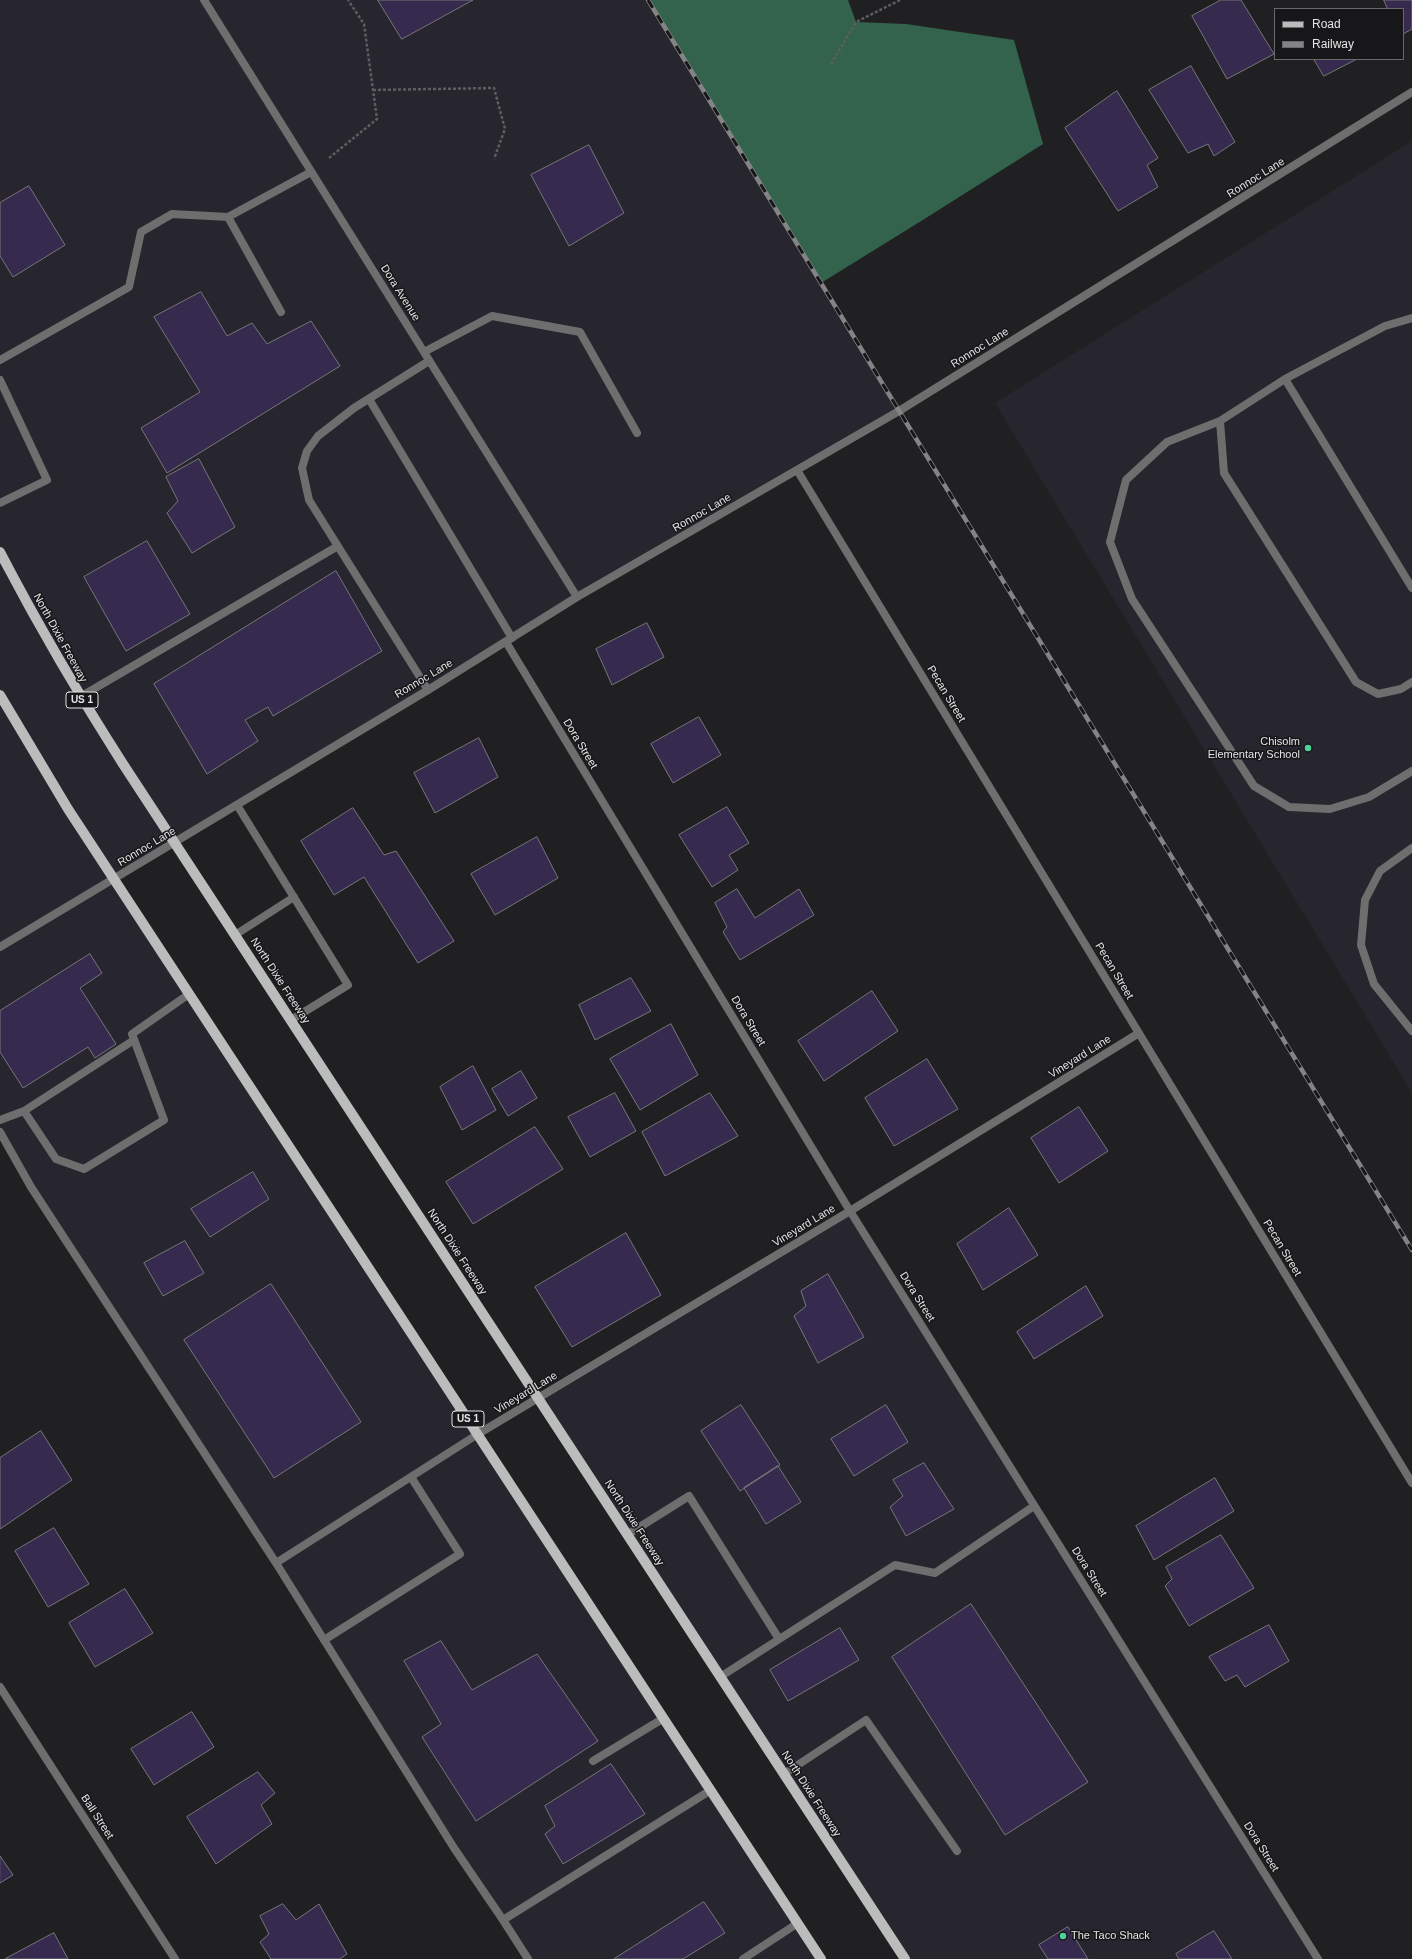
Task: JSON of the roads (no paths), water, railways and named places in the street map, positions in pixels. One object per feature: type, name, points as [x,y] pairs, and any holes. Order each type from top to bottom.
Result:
[{"type":"main road","name":"North Dixie Freeway","points":[[0,552],[80,697],[904,1959]]},
{"type":"main road","name":"US 1","points":[[0,695],[68,809],[821,1959]]},
{"type":"street","name":"Dora Avenue","points":[[204,0],[577,597]]},
{"type":"street","name":"Ronnoc Lane","points":[[0,947],[428,690],[577,597],[899,411],[1412,92]]},
{"type":"street","points":[[0,360],[129,287],[141,232],[172,214],[228,217],[311,172]]},
{"type":"street","points":[[228,217],[280,312]]},
{"type":"street","points":[[424,352],[492,316],[580,332],[637,433]]},
{"type":"street","points":[[1412,318],[1385,326],[1285,379],[1220,421],[1167,442],[1126,480],[1110,542],[1132,599],[1254,786],[1289,807],[1330,809],[1369,797],[1412,771]]},
{"type":"street","points":[[428,690],[309,500],[302,468],[307,451],[318,436],[354,408],[429,361]]},
{"type":"street","points":[[1285,379],[1412,588]]},
{"type":"street","points":[[0,380],[47,480],[0,503]]},
{"type":"street","name":"Dora Street","points":[[369,399],[509,640],[850,1211],[1318,1959]]},
{"type":"street","points":[[1220,421],[1224,473],[1356,682],[1378,694],[1401,689],[1412,682]]},
{"type":"street","name":"Pecan Street","points":[[797,470],[1412,1483]]},
{"type":"street","points":[[80,697],[338,546]]},
{"type":"street","points":[[237,805],[348,985],[291,1020]]},
{"type":"street","points":[[1412,848],[1380,871],[1365,900],[1361,945],[1374,984],[1412,1031]]},
{"type":"street","points":[[235,935],[294,896]]},
{"type":"street","points":[[24,1111],[56,1159],[84,1170],[164,1120],[132,1034],[189,994]]},
{"type":"street","name":"Vineyard Lane","points":[[276,1563],[478,1434],[850,1211],[1139,1033]]},
{"type":"street","points":[[0,1120],[24,1111],[134,1040]]},
{"type":"street","points":[[0,1132],[31,1187],[276,1563],[454,1848],[504,1920],[528,1959]]},
{"type":"street","points":[[324,1640],[460,1554],[410,1477]]},
{"type":"street","points":[[627,1535],[689,1496],[780,1639]]},
{"type":"street","points":[[720,1677],[895,1565],[935,1573],[1034,1506]]},
{"type":"street","name":"Ball Street","points":[[0,1687],[175,1959]]},
{"type":"street","points":[[593,1761],[664,1718]]},
{"type":"street","points":[[784,1774],[866,1720],[957,1851]]},
{"type":"street","points":[[504,1920],[711,1790]]},
{"type":"street","points":[[743,1959],[798,1923]]},
{"type":"railway","points":[[648,0],[1412,1250]]},
{"type":"place","name":"Chisolm Elementary School","points":[[1308,748]]},
{"type":"place","name":"The Taco Shack","points":[[1063,1936]]}]
